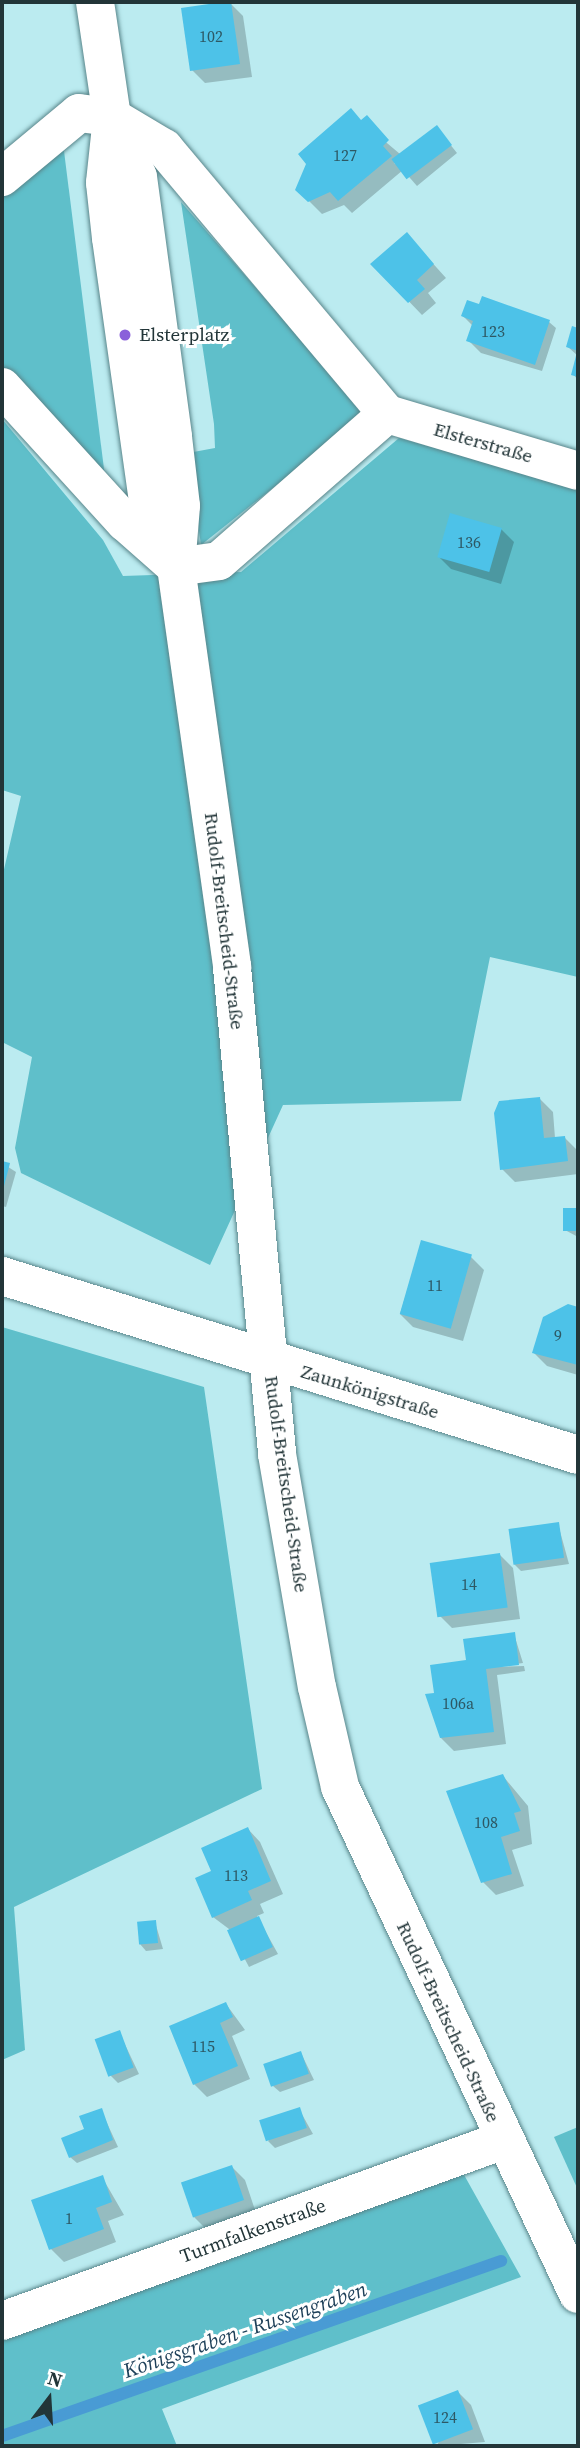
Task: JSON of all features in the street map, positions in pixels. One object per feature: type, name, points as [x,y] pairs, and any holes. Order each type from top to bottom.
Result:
[{"type":"street","name":"Rudolf-Breitscheid-Straße","points":[[96,2],[111,117],[138,177],[181,506],[176,567],[232,967],[268,1362],[282,1481],[340,1787],[572,2281]]},
{"type":"street","points":[[2,177],[79,113],[111,117],[164,148],[387,414],[219,561],[176,567],[125,522],[2,387]]},
{"type":"street","name":"Elsterstraße","points":[[387,414],[578,471]]},
{"type":"street","name":"Zaunkönigstraße","points":[[2,1276],[268,1362],[578,1455]]},
{"type":"street","name":"Turmfalkenstraße","points":[[2,2321],[504,2140]]},
{"type":"shaded area","points":[[63,143],[106,485],[2,372],[2,193]]},
{"type":"shaded area","points":[[181,202],[366,414],[201,545],[188,453],[215,448],[214,424]]},
{"type":"shaded area","points":[[2,419],[103,540],[123,576],[241,572],[399,438],[578,488],[578,977],[490,957],[461,1101],[283,1105],[210,1265],[21,1173],[15,1148],[32,1057],[2,1042],[2,878],[21,796],[2,790]]},
{"type":"shaded area","points":[[2,1327],[204,1387],[262,1789],[14,1907],[25,2050],[2,2060]]},
{"type":"shaded area","points":[[578,2127],[578,2190],[554,2137]]},
{"type":"shaded area","points":[[463,2173],[521,2277],[162,2409],[177,2446],[2,2446],[2,2335]]},
{"type":"building","points":[[231,2],[240,64],[190,71],[181,8]]},
{"type":"building","points":[[351,108],[361,120],[367,115],[389,140],[383,146],[392,156],[338,201],[330,192],[308,202],[295,190],[306,164],[298,154]]},
{"type":"building","points":[[437,125],[452,145],[407,179],[391,159]]},
{"type":"building","points":[[407,232],[434,264],[417,280],[425,289],[408,303],[370,264]]},
{"type":"building","points":[[482,296],[550,320],[535,365],[466,341],[473,321],[461,316],[467,300],[479,304]]},
{"type":"building","points":[[572,326],[578,328],[578,351],[566,347]]},
{"type":"building","points":[[578,352],[578,377],[571,375]]},
{"type":"building","points":[[450,513],[502,528],[489,572],[437,557]]},
{"type":"building","points":[[540,1097],[544,1138],[565,1136],[568,1161],[500,1170],[494,1113],[499,1101]]},
{"type":"building","points":[[2,1161],[10,1163],[3,1190],[2,1190]]},
{"type":"building","points":[[563,1208],[578,1208],[578,1231],[563,1231]]},
{"type":"building","points":[[421,1240],[472,1255],[451,1329],[400,1314]]},
{"type":"building","points":[[568,1304],[578,1307],[578,1365],[532,1353],[543,1317]]},
{"type":"building","points":[[559,1522],[564,1558],[514,1565],[508,1529]]},
{"type":"building","points":[[500,1553],[508,1607],[437,1617],[430,1563]]},
{"type":"building","points":[[515,1632],[519,1665],[486,1669],[494,1732],[440,1738],[425,1694],[434,1693],[430,1665],[466,1660],[463,1639]]},
{"type":"building","points":[[503,1774],[521,1811],[514,1813],[520,1831],[501,1837],[512,1874],[481,1883],[446,1791]]},
{"type":"building","points":[[248,1827],[271,1881],[248,1891],[252,1900],[212,1918],[195,1878],[211,1871],[201,1848]]},
{"type":"building","points":[[259,1916],[273,1947],[241,1961],[227,1930]]},
{"type":"building","points":[[156,1920],[158,1943],[139,1945],[137,1922]]},
{"type":"building","points":[[226,2002],[233,2017],[220,2023],[238,2066],[193,2085],[169,2026]]},
{"type":"building","points":[[120,2030],[134,2068],[108,2077],[95,2039]]},
{"type":"building","points":[[301,2051],[309,2074],[271,2087],[263,2064]]},
{"type":"building","points":[[300,2107],[307,2128],[266,2141],[259,2120]]},
{"type":"building","points":[[102,2108],[113,2140],[69,2158],[61,2138],[84,2129],[79,2116]]},
{"type":"building","points":[[232,2165],[244,2200],[193,2218],[181,2183]]},
{"type":"building","points":[[103,2175],[112,2202],[96,2208],[104,2229],[49,2250],[31,2200]]},
{"type":"building","points":[[458,2390],[473,2429],[433,2445],[418,2405]]},
{"type":"waterway","name":"Königsgraben - Russengraben","points":[[2,2436],[501,2261]]},
{"type":"place","name":"Elsterplatz","points":[[125,335]]}]
